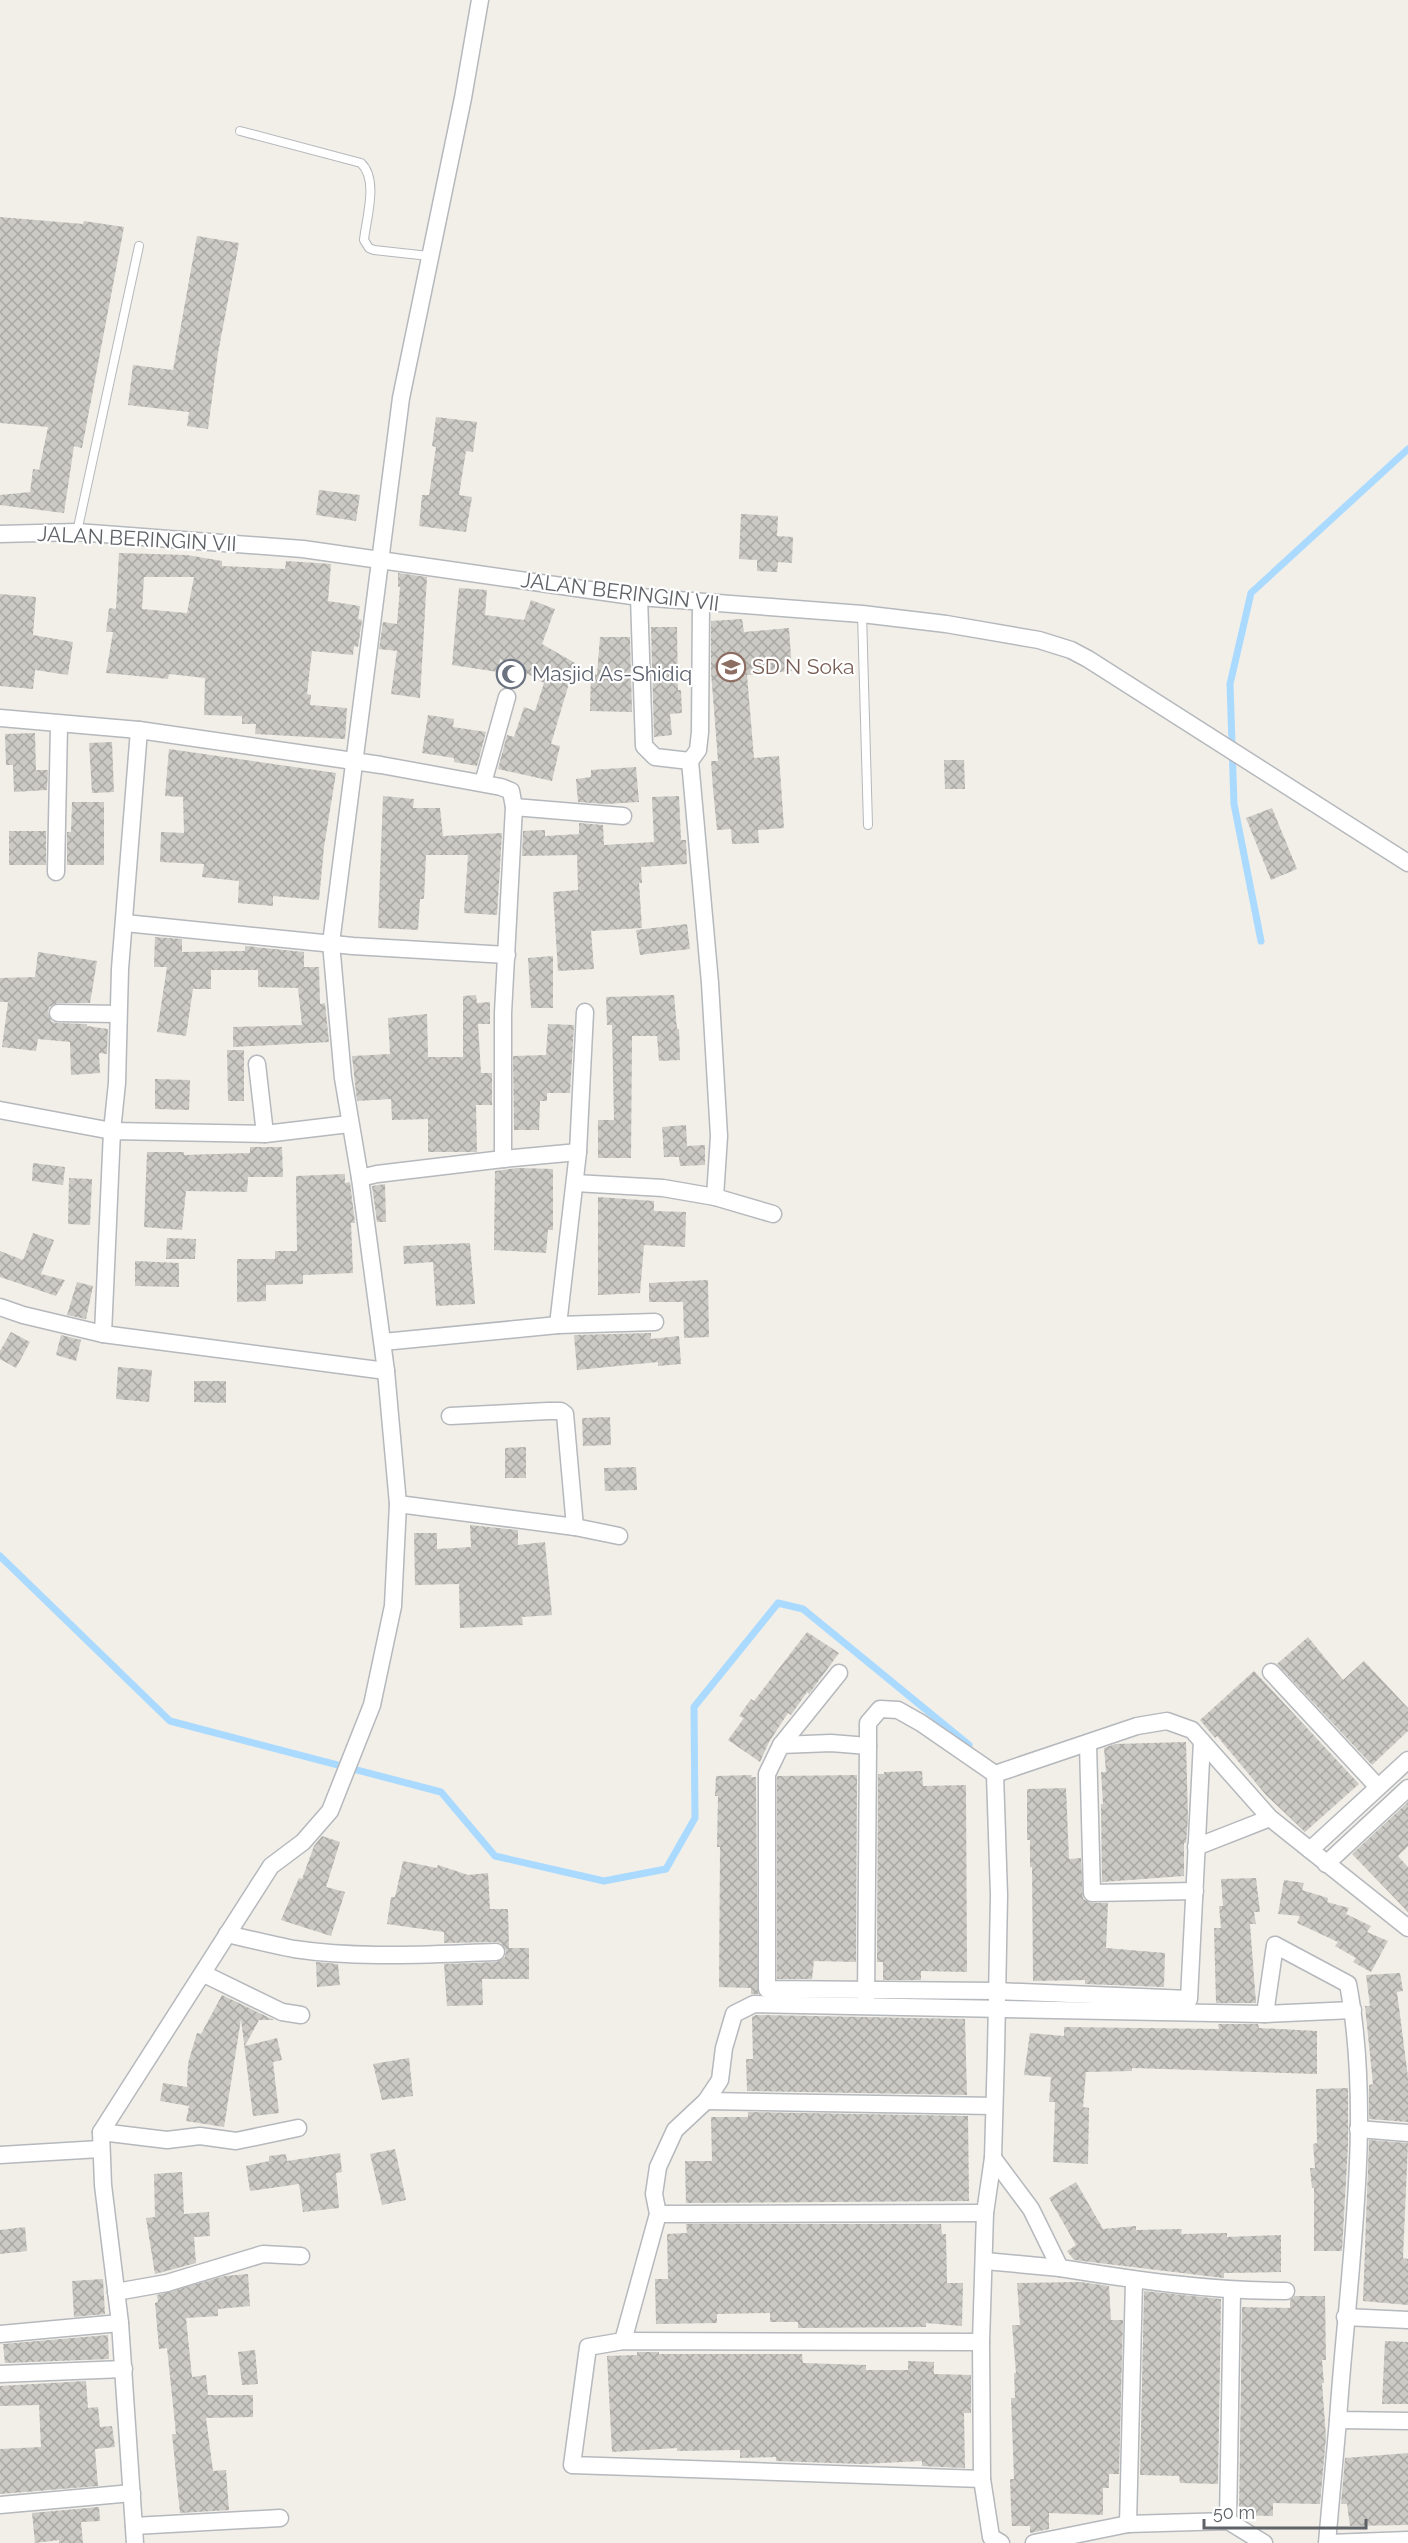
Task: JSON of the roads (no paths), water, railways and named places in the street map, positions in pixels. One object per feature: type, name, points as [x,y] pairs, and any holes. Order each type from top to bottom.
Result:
[{"type":"street","points":[[135,2543],[124,2369],[100,2140],[271,1866],[303,1842],[330,1811],[372,1705],[393,1606],[398,1504],[368,1176],[349,1124],[341,944],[379,558],[401,398],[463,98],[480,0]]},
{"type":"street","name":"JALAN BERINGIN VII","points":[[0,534],[77,532],[246,544],[379,558],[639,597],[862,614],[946,624],[1056,644],[1088,659],[1408,863]]},
{"type":"street","points":[[639,597],[644,746],[655,757],[690,761]]},
{"type":"street","points":[[701,603],[700,732],[698,750],[690,761],[711,983],[719,1136],[715,1197]]},
{"type":"street","points":[[483,783],[507,698]]},
{"type":"street","points":[[0,718],[139,730],[381,765],[483,783],[510,791],[514,807],[503,1013],[503,1159]]},
{"type":"street","points":[[56,872],[59,724]]},
{"type":"street","points":[[102,1334],[112,1131],[117,1083],[117,1014],[125,923],[128,847],[139,730]]},
{"type":"street","points":[[514,807],[623,816]]},
{"type":"street","points":[[125,923],[341,944],[507,955]]},
{"type":"street","points":[[558,1324],[578,1152],[585,1012]]},
{"type":"street","points":[[58,1013],[117,1014]]},
{"type":"street","points":[[257,1064],[265,1134]]},
{"type":"street","points":[[0,1110],[112,1131],[265,1134],[349,1124]]},
{"type":"street","points":[[368,1176],[578,1152]]},
{"type":"street","points":[[575,1183],[663,1188],[715,1197],[773,1214]]},
{"type":"street","points":[[0,1306],[23,1315],[102,1334],[386,1371]]},
{"type":"street","points":[[383,1342],[558,1324],[655,1322]]},
{"type":"street","points":[[450,1416],[549,1411],[561,1411],[565,1414],[574,1527]]},
{"type":"street","points":[[398,1504],[574,1527],[619,1536]]},
{"type":"street","points":[[1271,1672],[1377,1786]]},
{"type":"street","points":[[839,1673],[781,1745],[767,1774],[766,1989],[866,1997],[1190,1999],[1202,1742]]},
{"type":"street","points":[[866,1997],[868,1723],[880,1709],[898,1710],[921,1723],[995,1774]]},
{"type":"street","points":[[995,1774],[1088,1744],[1137,1725],[1167,1721],[1192,1730],[1270,1818],[1408,1928]]},
{"type":"street","points":[[781,1745],[831,1743],[868,1746]]},
{"type":"street","points":[[1088,1744],[1092,1893],[1195,1892]]},
{"type":"street","points":[[1310,1850],[1377,1786],[1408,1760]]},
{"type":"street","points":[[995,1774],[999,1895],[993,2158],[985,2213],[981,2342],[982,2479],[991,2537],[1001,2543]]},
{"type":"street","points":[[1326,1864],[1408,1788]]},
{"type":"street","points":[[1196,1847],[1270,1818]]},
{"type":"street","points":[[227,1934],[294,1949],[334,1952],[402,1954],[496,1952]]},
{"type":"street","points":[[1265,2014],[1275,1945],[1348,1984],[1356,2024],[1358,2129],[1328,2543],[1408,2540]]},
{"type":"street","points":[[204,1974],[282,2012],[301,2015]]},
{"type":"street","points":[[623,2341],[658,2214],[654,2194],[658,2167],[675,2130],[706,2101],[720,2080],[724,2048],[734,2014],[754,2004],[866,1997]]},
{"type":"street","points":[[995,1999],[1051,2012],[1265,2014],[1353,2010]]},
{"type":"street","points":[[706,2101],[994,2106]]},
{"type":"street","points":[[0,2155],[100,2140],[167,2140],[200,2136],[236,2141],[298,2128]]},
{"type":"street","points":[[1358,2129],[1408,2133]]},
{"type":"street","points":[[993,2158],[1031,2209],[1060,2268]]},
{"type":"street","points":[[658,2214],[985,2213]]},
{"type":"street","points":[[116,2292],[167,2283],[263,2254],[301,2256]]},
{"type":"street","points":[[985,2261],[1060,2268],[1134,2281],[1232,2291],[1286,2291]]},
{"type":"street","points":[[1128,2524],[1134,2281]]},
{"type":"street","points":[[1228,2521],[1232,2291]]},
{"type":"street","points":[[1344,2318],[1408,2320]]},
{"type":"street","points":[[0,2334],[120,2323]]},
{"type":"street","points":[[981,2342],[623,2341],[588,2347],[572,2465],[982,2479]]},
{"type":"street","points":[[0,2374],[124,2369]]},
{"type":"street","points":[[1338,2420],[1408,2421]]},
{"type":"street","points":[[0,2505],[132,2493]]},
{"type":"street","points":[[134,2526],[280,2518]]},
{"type":"street","points":[[1034,2543],[1128,2524],[1228,2521],[1264,2543]]},
{"type":"lane","points":[[240,131],[362,163],[370,183],[364,240],[367,246],[374,250],[429,256]]},
{"type":"lane","points":[[77,532],[140,246]]},
{"type":"lane","points":[[862,614],[868,825]]},
{"type":"waterway","points":[[1261,941],[1234,804],[1230,684],[1251,593],[1408,449]]},
{"type":"waterway","points":[[0,1556],[170,1721],[441,1792],[495,1856],[604,1881],[666,1869],[695,1818],[694,1707],[778,1603],[803,1609],[969,1745]]},
{"type":"place","name":"SD N Soka","points":[[731,667]]},
{"type":"place","name":"Masjid As-Shidiq","points":[[511,674]]}]
